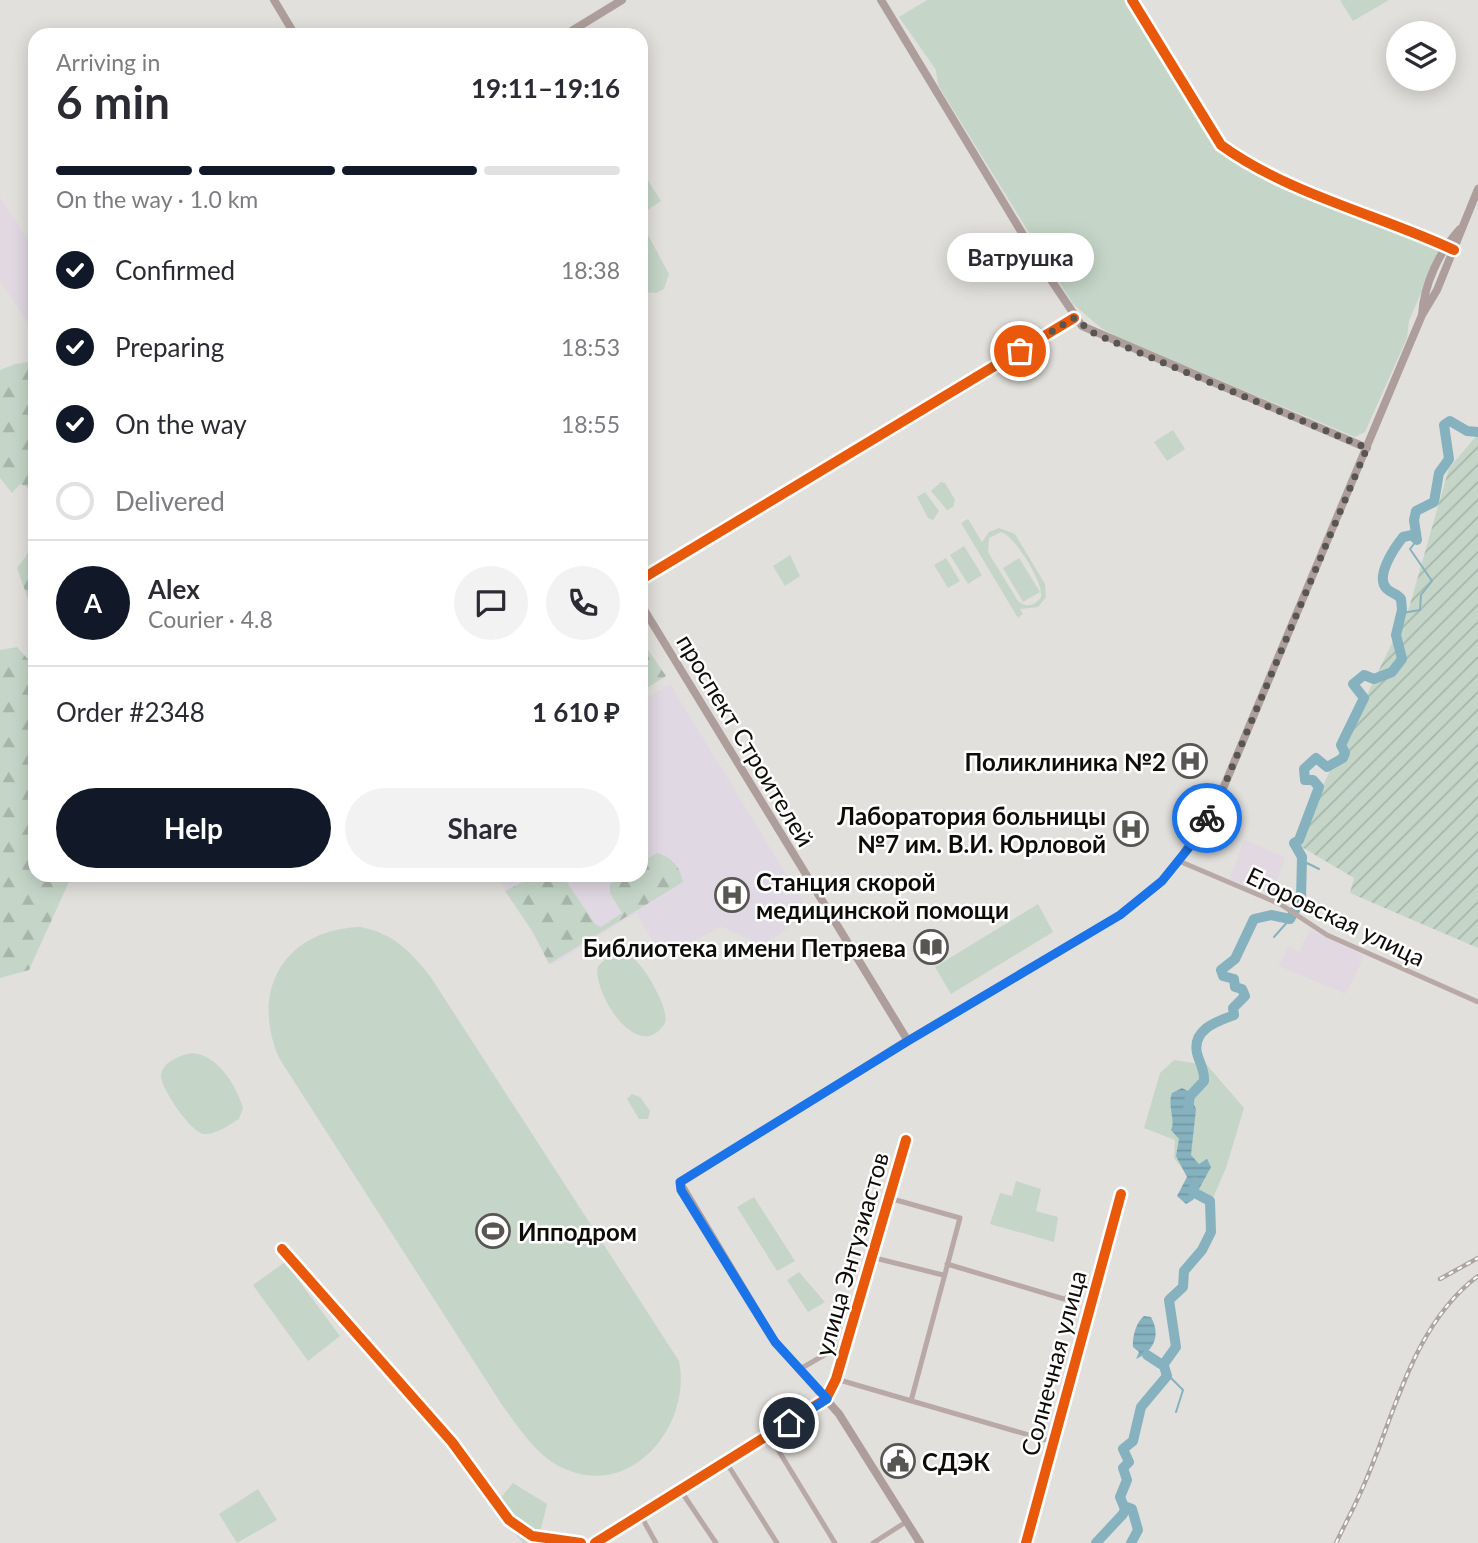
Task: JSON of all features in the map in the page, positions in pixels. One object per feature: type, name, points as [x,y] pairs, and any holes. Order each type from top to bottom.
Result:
[{"type":"main road","points":[[274,0],[291,28]]},
{"type":"main road","points":[[576,28],[622,0]]},
{"type":"main road","points":[[881,0],[1074,318],[1095,334],[1367,448]]},
{"type":"main road","points":[[920,1543],[827,1399],[768,1331],[679,1185],[682,1179],[1120,915],[1162,881],[1179,862],[1222,791],[1422,315],[1432,300],[1478,189]]},
{"type":"main road","points":[[1422,315],[1425,295],[1446,246],[1460,229]]},
{"type":"main road","name":"проспект Строителей","points":[[648,616],[908,1041]]},
{"type":"street","points":[[1132,0],[1221,145],[1240,158],[1320,195],[1454,250]]},
{"type":"street","points":[[648,575],[1074,318]]},
{"type":"street","name":"Егоровская улица","points":[[1179,862],[1290,910],[1327,935],[1478,1002]]},
{"type":"street","name":"улица Энтузиастов","points":[[827,1399],[836,1379],[906,1140]]},
{"type":"street","name":"Солнечная улица","points":[[1026,1543],[1121,1194]]},
{"type":"street","points":[[889,1198],[960,1218],[911,1401]]},
{"type":"street","points":[[282,1249],[452,1442],[509,1520],[532,1536],[581,1543]]},
{"type":"street","points":[[872,1257],[943,1275]]},
{"type":"street","points":[[947,1264],[1064,1299],[1097,1282]]},
{"type":"street","points":[[800,1369],[847,1342]]},
{"type":"street","points":[[836,1379],[1053,1442]]},
{"type":"street","points":[[595,1543],[827,1399]]},
{"type":"street","points":[[769,1435],[835,1543]]},
{"type":"street","points":[[726,1462],[777,1543]]},
{"type":"street","points":[[681,1491],[716,1543]]},
{"type":"street","points":[[641,1516],[656,1543]]},
{"type":"street","points":[[873,1543],[906,1522]]},
{"type":"shaded area","points":[[0,197],[28,240],[28,323],[0,280]]},
{"type":"shaded area","points":[[670,684],[810,913],[762,946],[720,926],[664,960],[636,913],[552,965],[500,882],[648,882],[648,698]]},
{"type":"shaded area","points":[[1244,840],[1285,857],[1272,895],[1229,880]]},
{"type":"shaded area","points":[[1310,929],[1364,956],[1346,994],[1279,966],[1288,946],[1299,952]]},
{"type":"green space","points":[[927,0],[1128,0],[1218,146],[1298,191],[1440,248],[1409,321],[1407,338],[1365,432],[1355,437],[1117,337],[1101,328],[1073,304],[938,85],[936,70],[899,17]]},
{"type":"green space","points":[[1340,0],[1389,0],[1353,21]]},
{"type":"green space","points":[[648,180],[661,201],[648,210]]},
{"type":"green space","points":[[648,235],[669,274],[664,289],[656,293],[648,292]]},
{"type":"green space","points":[[28,362],[28,488],[20,484],[12,493],[0,478],[0,370]]},
{"type":"green space","points":[[1173,430],[1185,449],[1167,461],[1154,442]]},
{"type":"green space","points":[[1478,434],[1478,948],[1350,893],[1354,878],[1295,843],[1409,608],[1449,468]]},
{"type":"green space","points":[[941,482],[945,483],[955,500],[953,507],[947,510],[931,491]]},
{"type":"green space","points":[[925,492],[939,511],[933,520],[928,518],[917,497]]},
{"type":"green space","points":[[968,519],[982,542],[989,532],[999,528],[1015,534],[1045,584],[1046,597],[1038,607],[1020,609],[1023,614],[1018,618],[961,523]],"holes":[[[1001,532],[1021,551],[1038,582],[1041,597],[1033,604],[1024,605],[1018,601],[988,552],[989,538]]]},
{"type":"green space","points":[[964,546],[982,575],[968,584],[950,555]]},
{"type":"green space","points":[[28,553],[28,599],[17,568]]},
{"type":"green space","points":[[790,555],[800,576],[785,586],[773,566]]},
{"type":"green space","points":[[946,558],[960,581],[948,588],[934,565]]},
{"type":"green space","points":[[1019,558],[1040,592],[1023,602],[1003,568]]},
{"type":"green space","points":[[17,647],[28,659],[28,882],[69,882],[29,970],[0,978],[0,650]]},
{"type":"green space","points":[[648,650],[666,676],[648,688]]},
{"type":"green space","points":[[657,853],[667,857],[680,872],[683,882],[549,964],[533,932],[505,891],[522,882],[567,882],[595,924],[601,927],[622,913],[610,893],[610,884],[648,882],[648,858]]},
{"type":"green space","points":[[1038,904],[1053,932],[951,994],[935,967]]},
{"type":"green space","name":"Ипподром","points":[[360,927],[382,934],[400,944],[430,976],[679,1361],[681,1385],[676,1409],[667,1431],[652,1450],[634,1465],[613,1474],[590,1476],[555,1464],[530,1442],[502,1405],[279,1058],[271,1033],[269,1009],[272,987],[280,968],[293,952],[311,939],[334,931]]},
{"type":"green space","points":[[612,953],[625,953],[635,959],[654,986],[663,1007],[665,1023],[654,1034],[642,1036],[630,1031],[609,1006],[598,977],[598,966]]},
{"type":"green space","points":[[192,1053],[218,1065],[231,1081],[243,1108],[239,1119],[213,1133],[198,1132],[184,1118],[162,1080],[161,1074],[169,1062]]},
{"type":"green space","points":[[1174,1060],[1207,1065],[1244,1108],[1226,1168],[1210,1205],[1174,1158],[1175,1140],[1144,1128],[1160,1073]]},
{"type":"green space","points":[[632,1094],[640,1097],[650,1111],[648,1119],[639,1119],[627,1099]]},
{"type":"green space","points":[[1016,1181],[1041,1189],[1036,1211],[1058,1217],[1054,1242],[990,1224],[1000,1193],[1012,1196]]},
{"type":"green space","points":[[754,1197],[795,1261],[777,1271],[737,1207]]},
{"type":"green space","points":[[285,1262],[340,1336],[308,1361],[253,1285]]},
{"type":"green space","points":[[799,1272],[825,1302],[808,1312],[787,1280]]},
{"type":"green space","points":[[513,1483],[547,1504],[540,1533],[521,1527],[498,1501]]},
{"type":"green space","points":[[258,1489],[277,1520],[237,1543],[219,1514]]},
{"type":"green space","points":[[506,1524],[530,1540],[569,1543],[523,1543]]},
{"type":"water","points":[[1182,1088],[1188,1091],[1196,1109],[1191,1155],[1199,1164],[1207,1159],[1211,1167],[1193,1200],[1186,1204],[1177,1196],[1187,1177],[1176,1156],[1179,1139],[1171,1130],[1173,1122],[1170,1103],[1172,1093]]},
{"type":"water","points":[[1144,1316],[1151,1317],[1154,1324],[1154,1343],[1136,1359],[1139,1352],[1133,1347],[1134,1335]]},
{"type":"waterway","points":[[1188,1109],[1190,1096],[1204,1081],[1197,1053],[1198,1038],[1208,1027],[1234,1015],[1233,1008],[1245,996],[1242,989],[1235,987],[1234,979],[1223,976],[1221,970],[1235,959],[1254,919],[1271,915],[1290,919],[1301,899],[1302,857],[1294,843],[1299,840],[1319,787],[1313,780],[1305,780],[1304,769],[1316,758],[1327,767],[1343,758],[1345,753],[1341,745],[1364,698],[1353,684],[1364,675],[1374,679],[1392,672],[1402,659],[1396,635],[1402,610],[1401,599],[1384,584],[1384,570],[1403,537],[1412,535],[1417,540],[1414,520],[1416,511],[1434,502],[1439,473],[1449,459],[1444,425],[1450,421],[1467,431],[1478,432]]},
{"type":"waterway","points":[[1402,613],[1420,610],[1421,595],[1432,581],[1410,549],[1417,540]]},
{"type":"waterway","points":[[1301,870],[1307,863],[1319,869]]},
{"type":"waterway","points":[[1274,937],[1290,919]]},
{"type":"waterway","points":[[1163,1365],[1176,1347],[1169,1300],[1183,1287],[1184,1271],[1202,1250],[1211,1232],[1210,1201],[1193,1192],[1195,1182]]},
{"type":"waterway","points":[[1096,1543],[1123,1514],[1125,1509],[1120,1497],[1127,1480],[1123,1468],[1129,1462],[1123,1449],[1133,1441],[1141,1407],[1167,1376],[1164,1366],[1147,1355]]},
{"type":"waterway","points":[[1167,1374],[1183,1390],[1176,1412]]},
{"type":"waterway","points":[[1124,1506],[1132,1509],[1138,1530],[1131,1543]]},
{"type":"railway","points":[[1440,1279],[1478,1258]]},
{"type":"railway","points":[[1336,1543],[1363,1488],[1422,1343],[1456,1296],[1478,1276]]},
{"type":"cycle path","points":[[1132,0],[1221,145],[1247,162],[1305,191],[1454,250]]},
{"type":"cycle path","points":[[648,575],[1074,318]]},
{"type":"cycle path","points":[[595,1543],[826,1399],[836,1379],[906,1140]]},
{"type":"cycle path","points":[[1026,1543],[1121,1194]]},
{"type":"cycle path","points":[[282,1249],[452,1442],[509,1520],[532,1536],[581,1543]]},
{"type":"way so far","points":[[1020,351],[1074,318],[1095,334],[1367,448],[1222,791],[1207,818]]},
{"type":"place","name":"Ватрушка","points":[[1020,351]]},
{"type":"place","name":"Поликлиника №2","points":[[1190,761]]},
{"type":"place","name":"Лаборатория больницы №7 им. В.И. Юрловой","points":[[1131,829]]},
{"type":"place","name":"Станция скорой медицинской помощи","points":[[732,895]]},
{"type":"place","name":"Библиотека имени Петряева","points":[[931,947]]},
{"type":"place","name":"Ипподром","points":[[493,1231]]},
{"type":"place","name":"СДЭК","points":[[898,1461]]},
{"type":"route","points":[[789,1423],[827,1399],[775,1342],[681,1190],[679,1185],[682,1179],[1120,915],[1162,881],[1179,862],[1207,818]]}]
